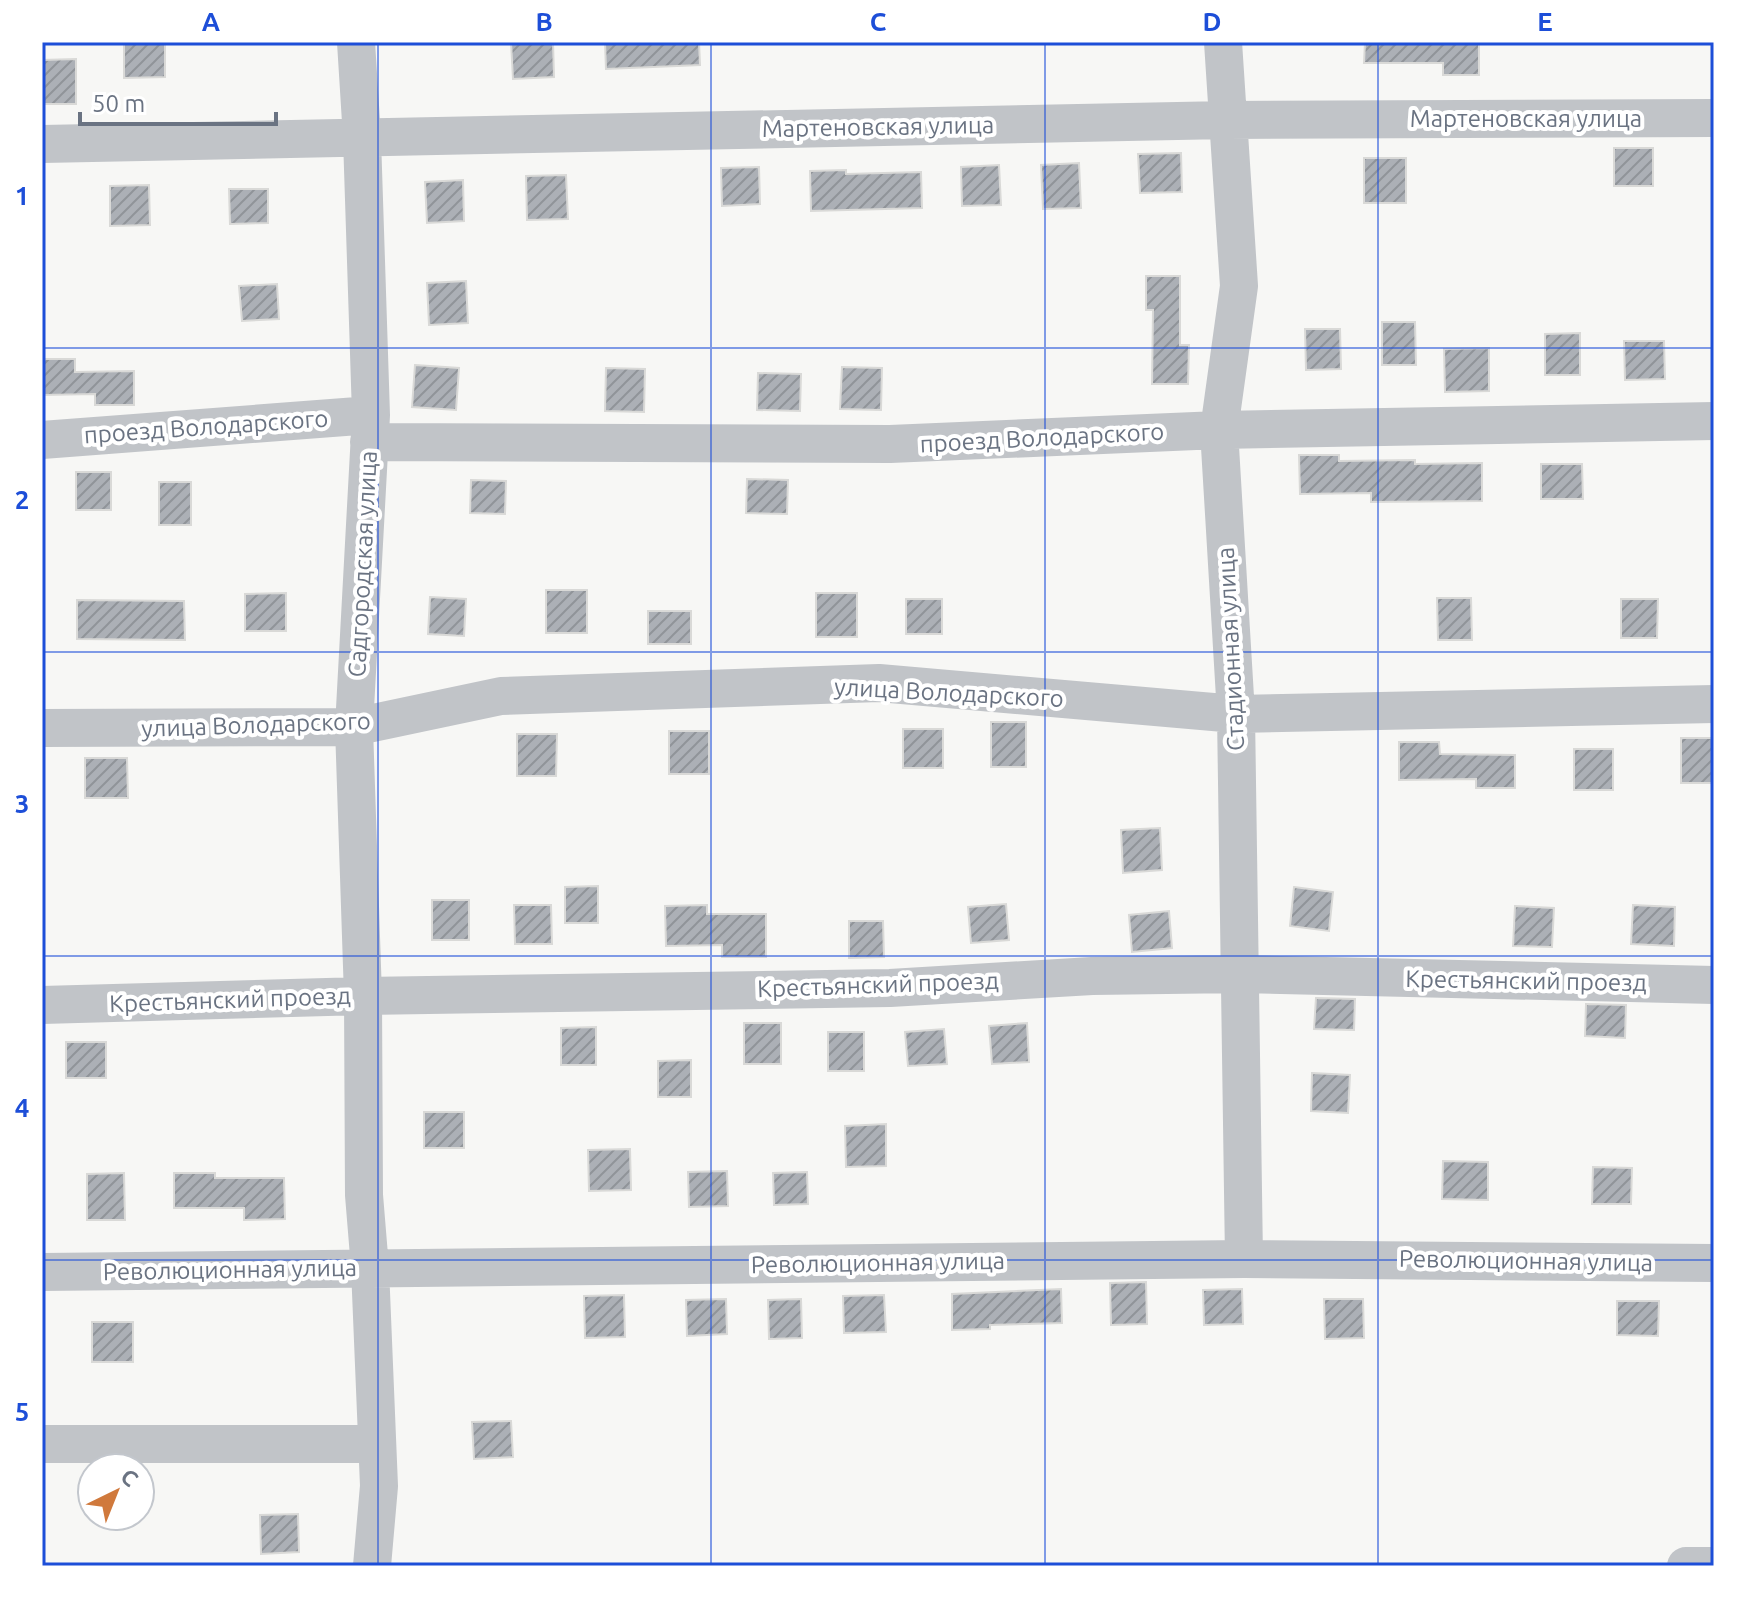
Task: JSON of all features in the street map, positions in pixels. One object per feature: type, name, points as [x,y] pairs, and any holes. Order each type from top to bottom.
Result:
[{"type":"street","name":"Садгородская улица","points":[[356,42],[362,138],[370,428],[354,727],[363,996],[364,1195],[379,1486],[372,1566]]},
{"type":"street","name":"Стадионная улица","points":[[1223,42],[1239,286],[1219,430],[1236,714],[1244,1259]]},
{"type":"street","name":"Мартеновская улица","points":[[42,144],[1227,120],[1714,118]]},
{"type":"street","name":"проезд Володарского","points":[[42,440],[370,428],[890,444],[1219,430],[1714,421]]},
{"type":"street","name":"улица Володарского","points":[[42,728],[354,727],[501,696],[879,683],[1236,714],[1714,704]]},
{"type":"street","name":"Крестьянский проезд","points":[[42,1005],[363,996],[890,988],[1092,976],[1241,974],[1714,985]]},
{"type":"street","name":"Революционная улица","points":[[42,1272],[1244,1259],[1714,1263]]},
{"type":"street","points":[[42,1444],[377,1444]]},
{"type":"street","points":[[1686,1566],[1714,1566]]},
{"type":"building","points":[[124,42],[165,42],[165,77],[124,78]]},
{"type":"building","points":[[511,42],[553,42],[554,77],[513,79]]},
{"type":"building","points":[[605,42],[699,42],[700,65],[606,69]]},
{"type":"building","points":[[1365,42],[1479,42],[1479,75],[1443,75],[1443,63],[1364,63]]},
{"type":"building","points":[[76,59],[76,104],[42,104],[42,60]]},
{"type":"building","points":[[1614,148],[1653,148],[1653,186],[1614,186]]},
{"type":"building","points":[[1181,153],[1182,192],[1140,193],[1138,154]]},
{"type":"building","points":[[1364,158],[1406,158],[1406,203],[1364,203]]},
{"type":"building","points":[[1079,163],[1081,208],[1043,209],[1041,165]]},
{"type":"building","points":[[999,165],[1001,205],[962,206],[961,167]]},
{"type":"building","points":[[759,167],[760,204],[722,206],[721,168]]},
{"type":"building","points":[[846,170],[846,174],[921,172],[922,208],[811,211],[810,171]]},
{"type":"building","points":[[566,175],[568,219],[527,220],[526,176]]},
{"type":"building","points":[[463,180],[464,221],[427,223],[425,182]]},
{"type":"building","points":[[149,185],[150,225],[110,226],[110,186]]},
{"type":"building","points":[[229,189],[268,189],[268,223],[230,224]]},
{"type":"building","points":[[1146,276],[1180,276],[1180,345],[1189,345],[1188,384],[1152,384],[1153,310],[1146,310]]},
{"type":"building","points":[[466,281],[468,323],[429,325],[427,283]]},
{"type":"building","points":[[277,284],[279,319],[242,321],[239,286]]},
{"type":"building","points":[[1382,322],[1415,322],[1416,365],[1382,365]]},
{"type":"building","points":[[1305,329],[1340,329],[1341,369],[1306,370]]},
{"type":"building","points":[[1580,333],[1580,375],[1545,375],[1545,334]]},
{"type":"building","points":[[1624,341],[1664,341],[1665,379],[1625,380]]},
{"type":"building","points":[[1489,348],[1489,391],[1445,392],[1444,349]]},
{"type":"building","points":[[42,359],[75,359],[75,372],[134,371],[134,405],[95,405],[95,394],[42,395]]},
{"type":"building","points":[[415,365],[459,368],[456,410],[412,407]]},
{"type":"building","points":[[842,367],[882,368],[881,410],[840,409]]},
{"type":"building","points":[[606,368],[645,369],[644,412],[605,411]]},
{"type":"building","points":[[758,373],[801,374],[800,411],[757,410]]},
{"type":"building","points":[[1299,455],[1339,455],[1339,461],[1482,463],[1482,501],[1371,502],[1371,493],[1300,494]]},
{"type":"building","points":[[1541,464],[1582,464],[1583,499],[1541,499]]},
{"type":"building","points":[[76,472],[111,472],[111,510],[76,510]]},
{"type":"building","points":[[747,479],[788,480],[787,514],[746,513]]},
{"type":"building","points":[[471,480],[506,481],[505,514],[470,513]]},
{"type":"building","points":[[159,482],[191,482],[191,525],[159,525]]},
{"type":"building","points":[[546,590],[587,590],[587,633],[546,633]]},
{"type":"building","points":[[286,593],[286,631],[245,631],[245,594]]},
{"type":"building","points":[[816,593],[857,593],[857,637],[816,637]]},
{"type":"building","points":[[430,597],[466,599],[464,636],[428,634]]},
{"type":"building","points":[[1437,598],[1471,598],[1472,640],[1438,640]]},
{"type":"building","points":[[906,599],[942,599],[942,634],[906,634]]},
{"type":"building","points":[[1621,599],[1658,599],[1657,638],[1621,638]]},
{"type":"building","points":[[77,600],[184,601],[185,640],[77,639]]},
{"type":"building","points":[[648,611],[691,611],[691,644],[648,644]]},
{"type":"building","points":[[991,722],[1026,722],[1026,767],[991,767]]},
{"type":"building","points":[[903,729],[943,729],[943,768],[903,768]]},
{"type":"building","points":[[669,731],[709,731],[709,774],[669,774]]},
{"type":"building","points":[[517,734],[557,734],[556,776],[517,776]]},
{"type":"building","points":[[1681,738],[1714,738],[1714,783],[1681,783]]},
{"type":"building","points":[[1399,742],[1439,742],[1440,754],[1515,755],[1515,788],[1476,788],[1476,779],[1399,780]]},
{"type":"building","points":[[1574,749],[1613,749],[1613,790],[1574,790]]},
{"type":"building","points":[[85,758],[127,758],[128,798],[85,798]]},
{"type":"building","points":[[1160,828],[1162,870],[1123,873],[1121,830]]},
{"type":"building","points":[[598,886],[598,923],[565,923],[565,887]]},
{"type":"building","points":[[1294,887],[1333,892],[1329,931],[1290,926]]},
{"type":"building","points":[[432,900],[469,900],[469,940],[432,940]]},
{"type":"building","points":[[1006,904],[1009,940],[971,943],[968,907]]},
{"type":"building","points":[[514,905],[551,905],[552,944],[515,944]]},
{"type":"building","points":[[707,905],[707,914],[766,914],[766,957],[722,957],[722,945],[666,946],[665,906]]},
{"type":"building","points":[[1633,905],[1675,907],[1674,946],[1631,944]]},
{"type":"building","points":[[1515,906],[1554,908],[1552,947],[1513,946]]},
{"type":"building","points":[[1169,911],[1172,948],[1132,952],[1129,915]]},
{"type":"building","points":[[849,921],[883,921],[884,957],[849,958]]},
{"type":"building","points":[[1316,998],[1355,999],[1354,1030],[1314,1029]]},
{"type":"building","points":[[1586,1004],[1626,1005],[1625,1038],[1585,1036]]},
{"type":"building","points":[[744,1023],[781,1023],[781,1064],[744,1064]]},
{"type":"building","points":[[1027,1023],[1029,1062],[992,1064],[989,1026]]},
{"type":"building","points":[[596,1027],[596,1065],[561,1065],[561,1028]]},
{"type":"building","points":[[944,1029],[947,1064],[908,1066],[905,1032]]},
{"type":"building","points":[[828,1032],[864,1032],[864,1071],[828,1071]]},
{"type":"building","points":[[66,1042],[106,1042],[106,1078],[66,1078]]},
{"type":"building","points":[[691,1060],[691,1097],[658,1097],[658,1061]]},
{"type":"building","points":[[1312,1073],[1350,1075],[1348,1113],[1311,1111]]},
{"type":"building","points":[[424,1112],[464,1112],[464,1148],[424,1148]]},
{"type":"building","points":[[886,1124],[886,1166],[846,1167],[845,1126]]},
{"type":"building","points":[[630,1149],[631,1190],[589,1191],[588,1150]]},
{"type":"building","points":[[1443,1161],[1488,1162],[1488,1200],[1442,1199]]},
{"type":"building","points":[[1593,1167],[1632,1168],[1631,1204],[1592,1204]]},
{"type":"building","points":[[727,1171],[728,1206],[689,1207],[688,1172]]},
{"type":"building","points":[[807,1172],[808,1204],[774,1205],[773,1173]]},
{"type":"building","points":[[124,1173],[125,1220],[87,1220],[87,1174]]},
{"type":"building","points":[[174,1173],[215,1173],[215,1178],[284,1178],[285,1219],[244,1220],[244,1208],[174,1208]]},
{"type":"building","points":[[1146,1282],[1147,1324],[1111,1325],[1110,1283]]},
{"type":"building","points":[[1061,1289],[1062,1323],[990,1325],[990,1329],[952,1330],[952,1294]]},
{"type":"building","points":[[1242,1289],[1243,1324],[1204,1325],[1203,1290]]},
{"type":"building","points":[[624,1295],[625,1337],[585,1338],[584,1296]]},
{"type":"building","points":[[884,1295],[886,1332],[844,1333],[843,1296]]},
{"type":"building","points":[[726,1299],[727,1334],[687,1336],[686,1300]]},
{"type":"building","points":[[801,1299],[802,1338],[769,1339],[768,1300]]},
{"type":"building","points":[[1324,1299],[1363,1299],[1364,1338],[1325,1339]]},
{"type":"building","points":[[1617,1301],[1659,1301],[1658,1336],[1617,1335]]},
{"type":"building","points":[[92,1322],[133,1322],[133,1362],[92,1362]]},
{"type":"building","points":[[511,1421],[513,1457],[474,1459],[472,1422]]},
{"type":"building","points":[[298,1514],[299,1552],[261,1554],[260,1515]]}]
